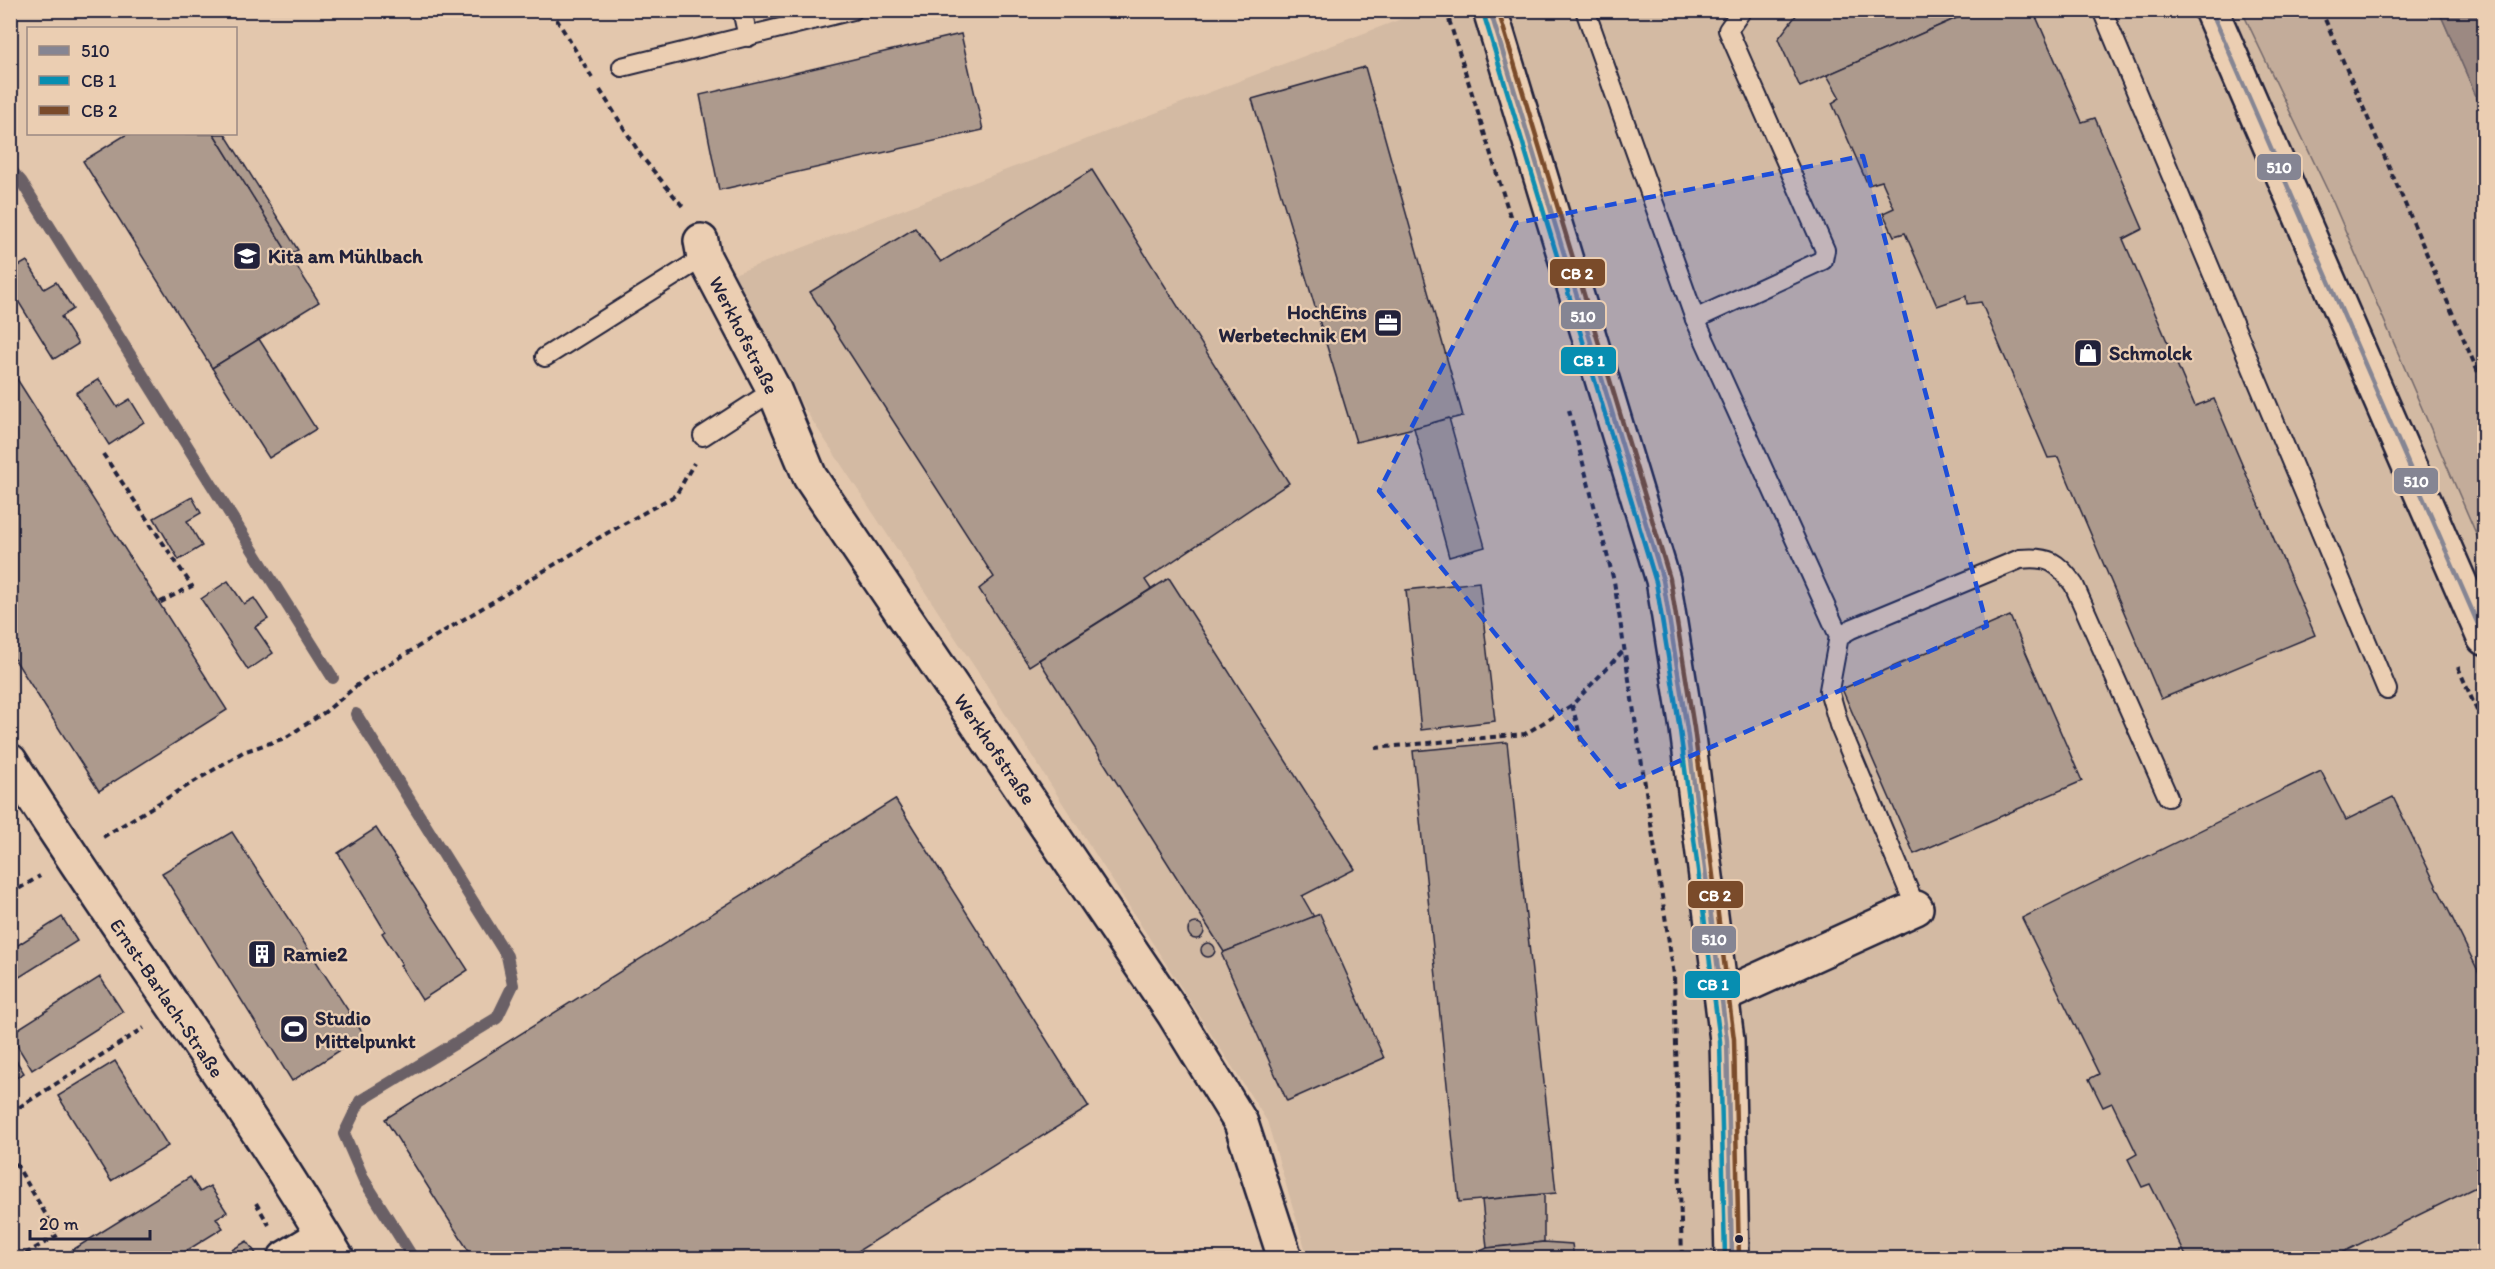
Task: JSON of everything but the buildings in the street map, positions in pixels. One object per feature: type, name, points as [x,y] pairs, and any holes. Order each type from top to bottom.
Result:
[{"type":"street","points":[[1490,10],[1663,580],[1687,729],[1727,1040],[1732,1258]]},
{"type":"street","points":[[2211,10],[2484,638]]},
{"type":"street","name":"Werkhofstraße","points":[[703,249],[774,390],[810,477],[1174,1014],[1241,1124],[1285,1258]]},
{"type":"street","name":"Ernst-Barlach-Straße","points":[[10,761],[71,856],[175,1008],[330,1247],[285,1258]]},
{"type":"street","points":[[1722,996],[1916,908]]},
{"type":"lane","points":[[742,10],[748,37]]},
{"type":"lane","points":[[622,67],[853,10]]},
{"type":"lane","points":[[1585,10],[1695,319],[1839,636],[1829,690],[1839,725],[1916,908]]},
{"type":"lane","points":[[1695,319],[1823,260],[1825,250],[1728,30],[1742,10]]},
{"type":"lane","points":[[2102,10],[2387,690]]},
{"type":"lane","points":[[545,357],[703,249]]},
{"type":"lane","points":[[703,436],[774,390]]},
{"type":"lane","points":[[1839,636],[2020,559],[2040,557],[2062,567],[2074,585],[2168,797]]},
{"type":"path","points":[[551,10],[642,157],[677,198],[694,224],[703,249]]},
{"type":"path","points":[[1446,10],[1513,226]]},
{"type":"path","points":[[2321,10],[2484,386]]},
{"type":"path","points":[[1569,408],[1614,581],[1674,975],[1682,1258]]},
{"type":"path","points":[[10,894],[243,752],[285,738],[325,712],[366,678],[602,536],[676,495],[691,471],[703,436]]},
{"type":"path","points":[[102,454],[192,586],[159,603]]},
{"type":"path","points":[[1375,748],[1525,734],[1572,705],[1625,650]]},
{"type":"path","points":[[1572,705],[1583,747]]},
{"type":"path","points":[[10,1113],[175,1008]]},
{"type":"path","points":[[10,1154],[58,1235],[18,1258]]},
{"type":"highlighted area","points":[[1863,156],[1987,626],[1620,787],[1379,491],[1516,223]]},
{"type":"shaded area","points":[[1422,11],[2242,11],[2333,202],[2484,552],[2484,1258],[1308,1258],[1267,1121],[993,695],[802,405],[734,274]]},
{"type":"shaded area","points":[[2242,11],[2439,11],[2484,114],[2484,552],[2333,202]]},
{"type":"shaded area","points":[[2439,11],[2484,11],[2484,114]]},
{"type":"waterway","points":[[10,169],[21,181],[333,678]]},
{"type":"waterway","points":[[356,714],[507,956],[513,985],[497,1018],[360,1101],[344,1134],[364,1180],[413,1258]]},
{"type":"transit line","name":"510","points":[[1490,10],[1663,580],[1687,729],[1727,1040],[1732,1258]]},
{"type":"transit line","points":[[1498,10],[1670,579],[1694,728],[1734,1039],[1739,1258]]},
{"type":"transit line","name":"510","points":[[2211,10],[2484,638]]},
{"type":"transit line","points":[[1483,12],[1656,582],[1680,730],[1720,1041],[1725,1258]]},
{"type":"place","name":"Kita am Mühlbach","points":[[247,256]]},
{"type":"place","name":"HochEins Werbetechnik EM","points":[[1388,323]]},
{"type":"place","name":"Schmolck","points":[[2088,353]]},
{"type":"place","name":"Ramie2","points":[[262,954]]},
{"type":"place","name":"Studio Mittelpunkt","points":[[294,1029]]}]
